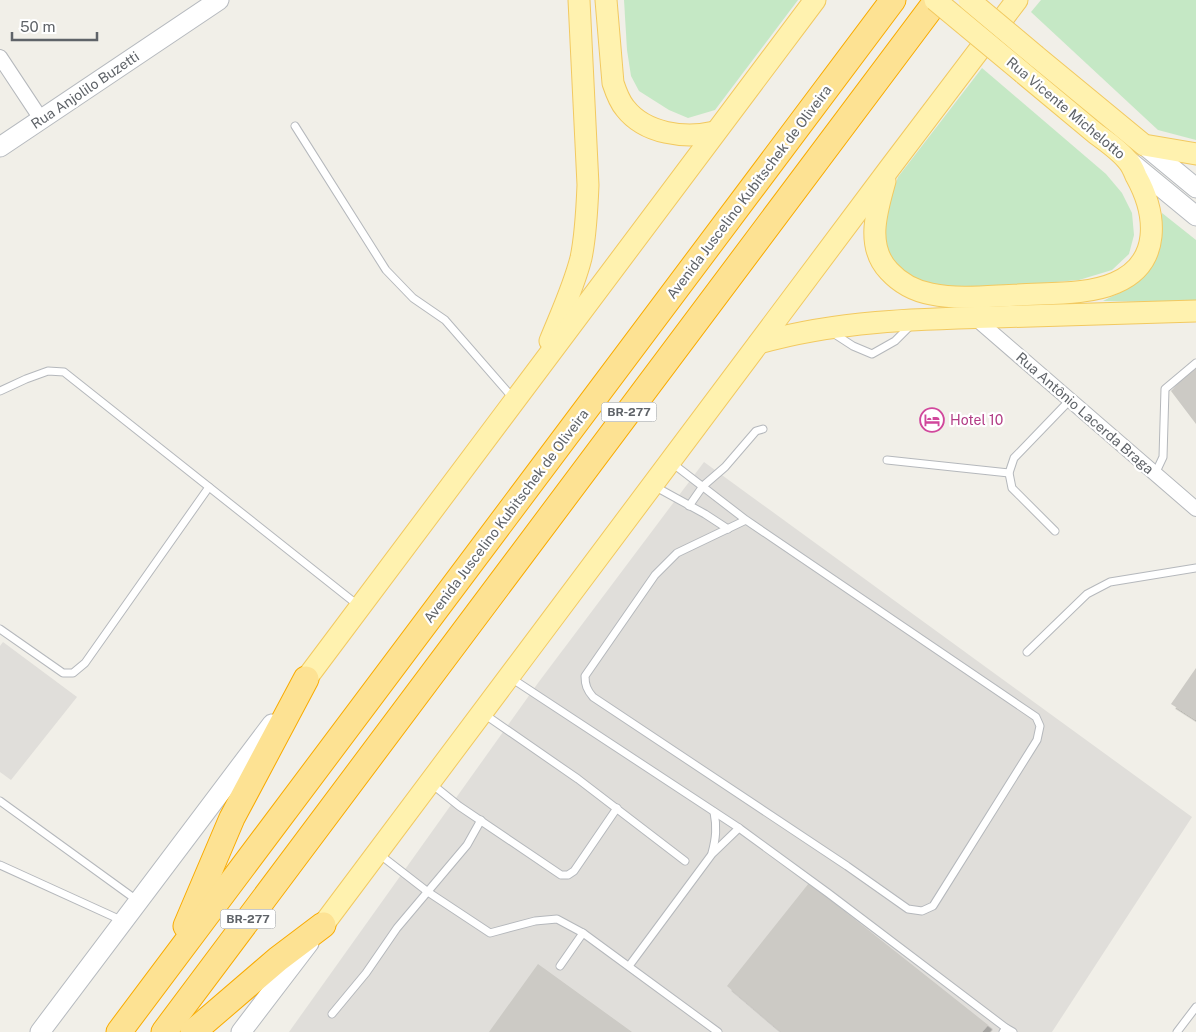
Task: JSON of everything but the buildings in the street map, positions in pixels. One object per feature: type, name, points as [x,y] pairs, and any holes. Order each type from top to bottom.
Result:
[{"type":"highway","name":"Avenida Juscelino Kubitschek de Oliveira","points":[[119,1032],[893,0]]},
{"type":"highway","name":"BR-277","points":[[164,1032],[936,0]]},
{"type":"highway","points":[[156,983],[188,921],[232,818],[306,679]]},
{"type":"highway","points":[[193,1032],[278,959],[323,925]]},
{"type":"main road","name":"Rua Anjolilo Buzetti","points":[[0,147],[219,0]]},
{"type":"main road","points":[[538,369],[573,282],[585,232],[588,185],[579,0]]},
{"type":"main road","points":[[606,0],[613,83],[624,107],[632,116],[649,126],[664,131],[682,135],[702,136],[715,132]]},
{"type":"main road","points":[[40,1032],[814,0]]},
{"type":"main road","name":"Rua Vicente Michelotto","points":[[936,0],[1196,216]]},
{"type":"main road","name":"Rua Vicente Michelotto","points":[[970,0],[1196,188]]},
{"type":"main road","points":[[242,1032],[1017,0]]},
{"type":"main road","points":[[682,135],[690,148],[692,164]]},
{"type":"main road","points":[[1144,145],[1196,154]]},
{"type":"main road","points":[[889,169],[878,207],[875,227],[875,242],[879,256],[888,270],[899,281],[912,288],[930,294],[962,298],[1075,292],[1115,283],[1129,275],[1141,263],[1148,250],[1152,236],[1152,221],[1142,186],[1127,160]]},
{"type":"main road","points":[[759,343],[850,324],[916,320],[1196,311]]},
{"type":"street","points":[[0,57],[42,119]]},
{"type":"street","name":"Rua Antônio Lacerda Braga","points":[[974,318],[1196,509]]},
{"type":"lane","points":[[295,126],[386,270],[414,298],[445,320],[515,400]]},
{"type":"lane","points":[[826,328],[852,346],[872,354],[895,341],[916,320]]},
{"type":"lane","points":[[1155,474],[1163,457],[1166,389],[1196,363]]},
{"type":"lane","points":[[0,391],[48,371],[64,372],[360,606]]},
{"type":"lane","points":[[1056,531],[1012,488],[1009,473],[1014,458],[1070,400]]},
{"type":"lane","points":[[688,506],[703,486],[725,468],[756,431],[763,429]]},
{"type":"lane","points":[[887,460],[1009,473]]},
{"type":"lane","points":[[670,461],[746,520],[1036,717],[1040,726],[1037,740],[933,906],[922,911],[908,909],[847,866],[593,697],[588,691],[585,684],[585,676],[654,574],[677,553],[746,520]]},
{"type":"lane","points":[[652,485],[728,529]]},
{"type":"lane","points":[[0,629],[63,673],[73,673],[85,663],[209,487]]},
{"type":"lane","points":[[1027,652],[1087,594],[1110,582],[1196,568]]},
{"type":"lane","points":[[509,676],[739,828],[828,893],[1007,1031]]},
{"type":"lane","points":[[482,712],[578,779],[684,861]]},
{"type":"lane","points":[[430,782],[481,820],[561,874],[568,875],[574,871],[617,808]]},
{"type":"lane","points":[[0,801],[138,901]]},
{"type":"lane","points":[[712,854],[717,825],[714,812]]},
{"type":"lane","points":[[332,1014],[366,973],[397,928],[466,845],[481,820]]},
{"type":"lane","points":[[629,966],[712,854],[739,828]]},
{"type":"lane","points":[[377,852],[428,892],[490,933],[535,921],[557,919],[582,933],[718,1032]]},
{"type":"lane","points":[[0,865],[124,921]]},
{"type":"lane","points":[[560,966],[582,933]]},
{"type":"lane","points":[[1177,1032],[1196,1007]]},
{"type":"shaded area","points":[[704,462],[1192,817],[1052,1032],[289,1032],[538,683]]},
{"type":"shaded area","points":[[3,642],[77,697],[11,780],[0,772],[0,646]]},
{"type":"green space","points":[[624,0],[798,0],[715,110],[688,118],[669,110],[639,91],[631,76],[627,50]]},
{"type":"green space","points":[[1041,0],[1196,0],[1196,140],[1158,130],[1031,12]]},
{"type":"green space","points":[[982,68],[1106,174],[1122,193],[1132,213],[1134,235],[1129,254],[1112,270],[1079,280],[965,290],[934,288],[912,278],[897,266],[887,249],[884,227],[889,202],[898,177]]},
{"type":"green space","points":[[1162,213],[1196,240],[1196,303],[1103,301],[1130,287],[1151,268],[1161,244]]},
{"type":"place","name":"Hotel 10","points":[[932,420]]}]
